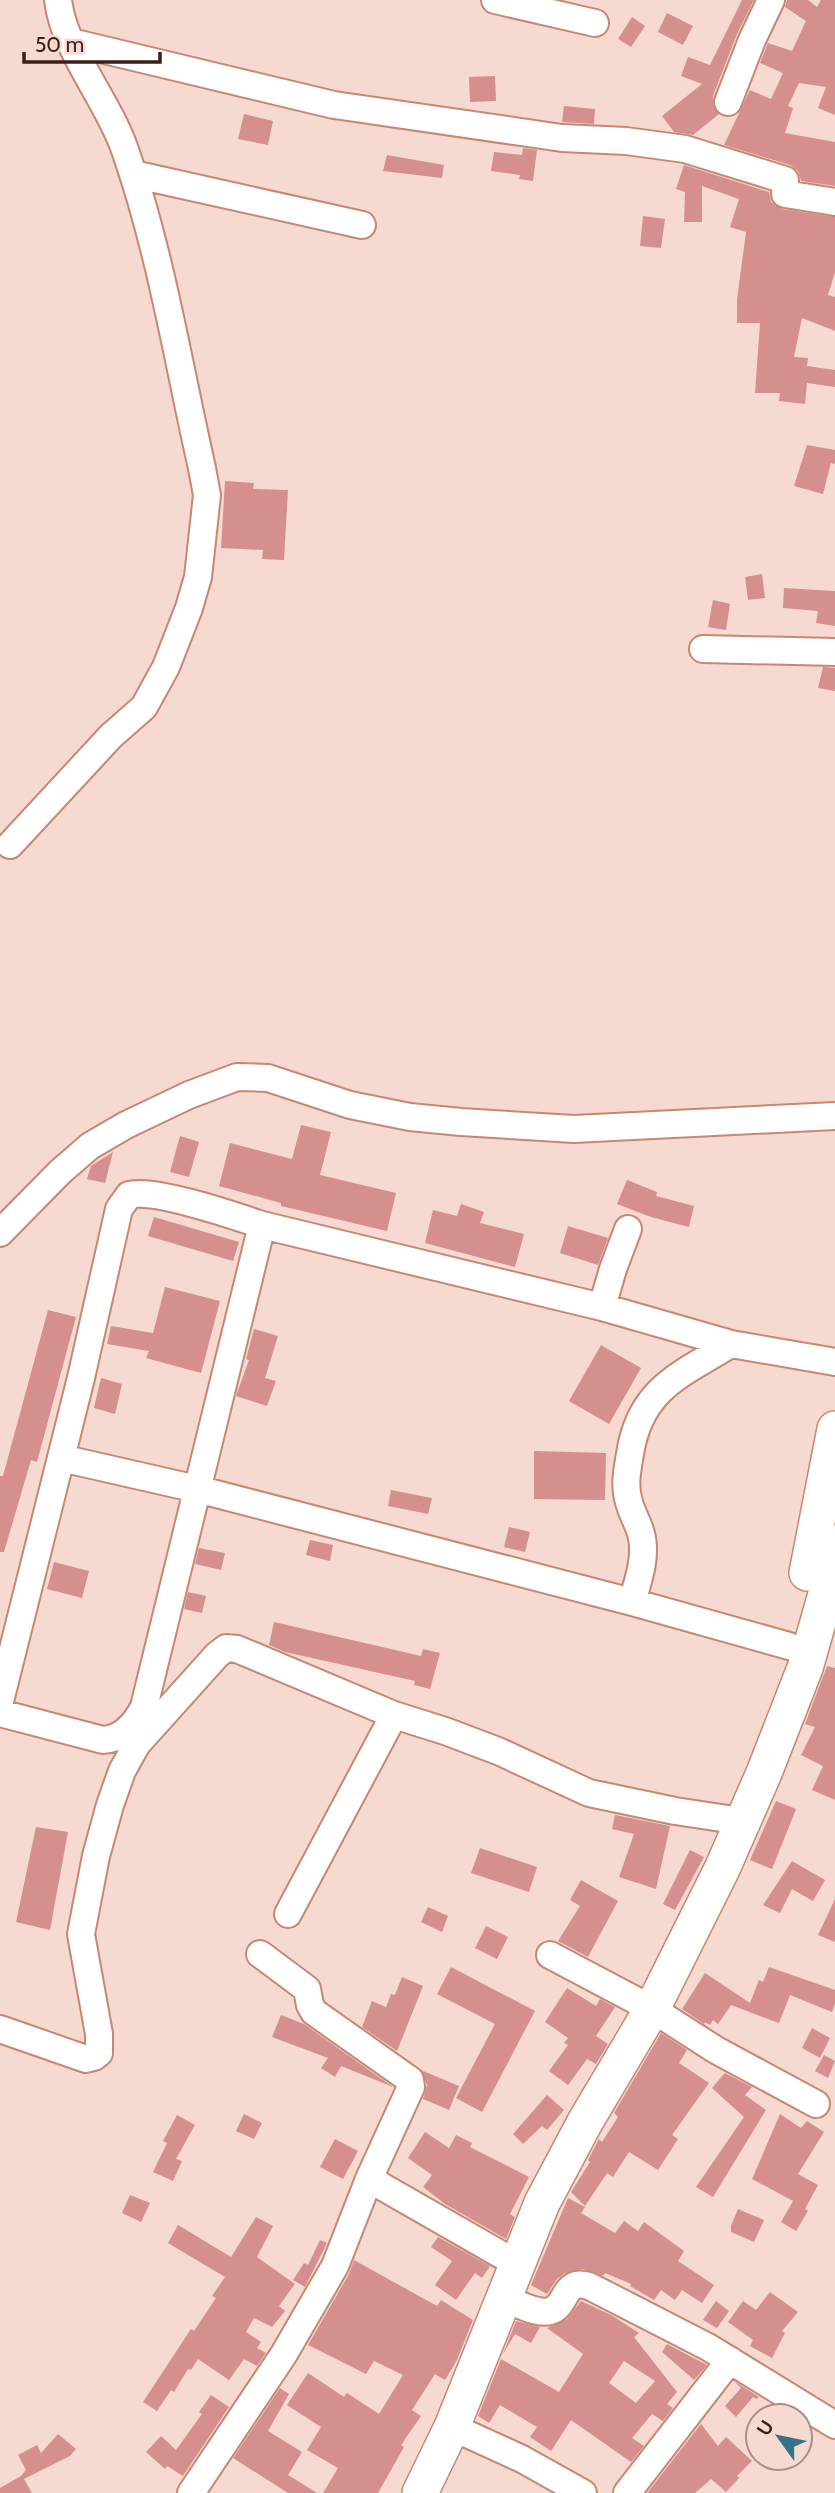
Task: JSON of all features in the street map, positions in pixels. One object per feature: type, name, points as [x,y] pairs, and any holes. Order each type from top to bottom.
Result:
[{"type":"main road","points":[[792,1660],[835,1429]]},
{"type":"main road","points":[[420,2493],[452,2427],[542,2203],[652,2010],[722,1869],[735,1821],[743,1770],[792,1660],[830,1596],[835,1542]]},
{"type":"street","points":[[10,845],[68,780],[149,700],[189,608],[198,577],[207,495],[144,206],[121,137],[64,30],[58,0]]},
{"type":"street","points":[[495,0],[595,23]]},
{"type":"street","points":[[728,102],[771,0]]},
{"type":"street","points":[[71,42],[334,106],[562,138],[626,141],[685,149],[785,180],[785,194],[835,202]]},
{"type":"street","points":[[133,173],[362,225]]},
{"type":"street","points":[[703,649],[835,652]]},
{"type":"street","points":[[0,1233],[60,1172],[90,1146],[126,1125],[189,1095],[237,1077],[268,1077],[350,1105],[390,1113],[486,1124],[574,1129],[835,1116]]},
{"type":"street","points":[[0,1701],[61,1458],[119,1209],[125,1198],[146,1193],[221,1211],[262,1225],[602,1307],[731,1344],[835,1362]]},
{"type":"street","points":[[0,1713],[103,1740],[118,1737],[133,1725],[144,1707],[262,1225]]},
{"type":"street","points":[[602,1307],[628,1229]]},
{"type":"street","points":[[632,1601],[643,1554],[642,1538],[629,1504],[625,1483],[632,1438],[639,1419],[649,1402],[665,1385],[731,1344]]},
{"type":"street","points":[[61,1458],[197,1489],[632,1601],[792,1660]]},
{"type":"street","points":[[0,2029],[86,2059],[99,2053],[99,2034],[81,1934],[96,1856],[110,1805],[122,1771],[137,1744],[222,1651],[231,1647],[394,1715],[498,1751],[589,1793],[735,1821]]},
{"type":"street","points":[[288,1914],[394,1715]]},
{"type":"street","points":[[191,2493],[284,2354],[335,2266],[369,2179],[410,2089],[410,2080],[314,2012],[307,1989],[260,1954]]},
{"type":"street","points":[[550,1955],[816,2104]]},
{"type":"street","points":[[369,2179],[519,2265]]},
{"type":"street","points":[[505,2299],[549,2311],[555,2308],[569,2289],[582,2284],[730,2360],[835,2425]]},
{"type":"street","points":[[627,2493],[730,2360]]},
{"type":"street","points":[[452,2427],[522,2459],[583,2493]]},
{"type":"building","points":[[742,0],[754,0],[737,34],[713,96],[713,105],[719,114],[693,135],[674,132],[662,116],[702,84],[681,76],[688,57],[710,65]]},
{"type":"building","points":[[787,0],[808,0],[817,7],[821,0],[835,0],[835,115],[818,108],[826,87],[799,83],[788,106],[793,108],[785,133],[835,142],[835,186],[801,181],[798,171],[790,165],[724,145],[750,90],[771,99],[783,73],[760,63],[768,43],[792,51],[806,21],[785,7]]},
{"type":"building","points":[[667,13],[693,26],[683,45],[658,32]]},
{"type":"building","points":[[632,17],[645,26],[631,47],[618,39]]},
{"type":"building","points":[[495,76],[496,101],[470,102],[469,77]]},
{"type":"building","points":[[564,106],[595,109],[594,124],[562,122]]},
{"type":"building","points":[[244,114],[273,121],[268,145],[238,139]]},
{"type":"building","points":[[523,148],[537,150],[533,181],[519,179],[520,175],[491,171],[494,152],[522,155]]},
{"type":"building","points":[[387,155],[444,165],[442,178],[383,171]]},
{"type":"building","points":[[684,165],[769,192],[771,202],[782,209],[835,217],[835,272],[828,295],[835,297],[835,331],[802,318],[794,357],[808,358],[807,366],[835,370],[835,387],[807,383],[805,404],[779,401],[780,393],[755,393],[760,323],[737,323],[737,299],[746,232],[730,227],[739,199],[702,186],[702,222],[684,222],[685,192],[676,189]]},
{"type":"building","points":[[643,216],[665,219],[661,248],[640,246]]},
{"type":"building","points":[[807,445],[835,450],[835,464],[831,463],[823,494],[794,486]]},
{"type":"building","points":[[225,481],[254,483],[253,489],[288,490],[284,560],[262,559],[263,550],[221,548]]},
{"type":"building","points":[[762,574],[765,598],[748,600],[745,577]]},
{"type":"building","points":[[784,588],[835,591],[835,626],[816,623],[818,611],[783,608]]},
{"type":"building","points":[[713,600],[730,604],[726,630],[708,627]]},
{"type":"building","points":[[823,667],[835,668],[835,691],[818,688]]},
{"type":"building","points":[[301,1125],[331,1132],[320,1175],[396,1193],[387,1231],[281,1206],[281,1203],[219,1186],[230,1143],[292,1159]]},
{"type":"building","points":[[180,1136],[199,1142],[189,1177],[170,1172]]},
{"type":"building","points":[[113,1152],[105,1183],[87,1179],[91,1166]]},
{"type":"building","points":[[627,1180],[657,1192],[656,1196],[694,1206],[689,1227],[617,1204]]},
{"type":"building","points":[[461,1204],[484,1212],[480,1223],[524,1234],[515,1267],[425,1243],[433,1210],[457,1216]]},
{"type":"building","points":[[154,1217],[239,1242],[233,1261],[148,1236]]},
{"type":"building","points":[[568,1226],[608,1238],[598,1265],[560,1253]]},
{"type":"building","points":[[165,1287],[220,1301],[201,1373],[146,1358],[149,1351],[107,1344],[111,1326],[153,1333]]},
{"type":"building","points":[[48,1310],[76,1317],[37,1462],[31,1460],[4,1552],[0,1552],[0,1476],[3,1476]]},
{"type":"building","points":[[254,1329],[278,1336],[265,1378],[276,1381],[267,1406],[236,1396],[249,1360],[246,1359]]},
{"type":"building","points":[[601,1345],[641,1368],[609,1424],[569,1401]]},
{"type":"building","points":[[101,1378],[122,1384],[115,1414],[94,1408]]},
{"type":"building","points":[[534,1451],[606,1453],[605,1500],[534,1499]]},
{"type":"building","points":[[391,1490],[432,1498],[428,1514],[388,1506]]},
{"type":"building","points":[[509,1527],[530,1532],[525,1552],[504,1547]]},
{"type":"building","points":[[310,1540],[333,1545],[330,1561],[306,1555]]},
{"type":"building","points":[[199,1548],[225,1553],[221,1570],[195,1564]]},
{"type":"building","points":[[54,1562],[89,1571],[82,1598],[47,1589]]},
{"type":"building","points":[[188,1592],[206,1596],[202,1613],[184,1609]]},
{"type":"building","points":[[274,1622],[421,1656],[423,1649],[440,1653],[430,1689],[414,1685],[415,1681],[285,1652],[269,1645]]},
{"type":"building","points":[[827,1666],[835,1668],[835,1800],[812,1790],[823,1766],[801,1755],[815,1727],[805,1724]]},
{"type":"building","points":[[776,1801],[796,1809],[772,1869],[750,1860]]},
{"type":"building","points":[[615,1815],[670,1826],[656,1889],[619,1877],[634,1834],[612,1829]]},
{"type":"building","points":[[36,1827],[68,1832],[50,1930],[16,1922]]},
{"type":"building","points":[[480,1848],[537,1867],[529,1892],[471,1873]]},
{"type":"building","points":[[690,1850],[704,1857],[675,1910],[663,1904]]},
{"type":"building","points":[[792,1861],[825,1880],[813,1901],[792,1889],[780,1913],[763,1905]]},
{"type":"building","points":[[581,1880],[618,1901],[588,1957],[558,1941],[580,1906],[570,1900]]},
{"type":"building","points":[[835,1899],[835,1942],[818,1935]]},
{"type":"building","points":[[428,1907],[448,1916],[442,1932],[421,1922]]},
{"type":"building","points":[[486,1926],[508,1937],[497,1959],[475,1948]]},
{"type":"building","points":[[451,1967],[535,2011],[482,2112],[456,2098],[495,2024],[437,1994]]},
{"type":"building","points":[[769,1967],[835,1990],[832,2012],[790,1995],[779,2023],[731,2005],[718,2024],[713,2020],[710,2025],[705,2022],[704,2024],[682,2009],[705,1973],[750,2003],[759,1980],[763,1982]]},
{"type":"building","points":[[402,1977],[423,1986],[397,2051],[362,2027],[372,2001],[386,2007],[391,1994],[395,1995]]},
{"type":"building","points":[[567,1988],[596,2006],[600,1999],[615,2007],[596,2036],[608,2044],[596,2064],[587,2059],[568,2085],[549,2071],[568,2045],[564,2043],[568,2038],[545,2022]]},
{"type":"building","points":[[281,2015],[304,2024],[393,2087],[341,2066],[335,2077],[321,2068],[328,2058],[272,2037]]},
{"type":"building","points":[[812,2028],[830,2038],[820,2058],[802,2048]]},
{"type":"building","points":[[661,2033],[687,2050],[679,2063],[709,2083],[672,2135],[678,2139],[658,2170],[629,2152],[613,2177],[607,2173],[585,2206],[571,2192],[590,2162],[588,2160],[599,2139],[602,2142],[618,2117],[614,2113]]},
{"type":"building","points":[[824,2055],[835,2061],[828,2078],[815,2071]]},
{"type":"building","points":[[421,2070],[459,2086],[449,2110],[423,2099],[427,2085]]},
{"type":"building","points":[[725,2073],[752,2087],[745,2095],[766,2110],[713,2197],[696,2187],[744,2117],[712,2088]]},
{"type":"building","points":[[547,2095],[564,2110],[547,2130],[542,2126],[523,2144],[513,2134]]},
{"type":"building","points":[[244,2114],[262,2123],[254,2139],[236,2131]]},
{"type":"building","points":[[780,2114],[801,2128],[807,2121],[824,2132],[798,2174],[818,2185],[805,2209],[808,2211],[796,2231],[781,2222],[793,2201],[752,2179]]},
{"type":"building","points":[[177,2115],[195,2125],[176,2159],[182,2161],[173,2181],[153,2172],[167,2143],[163,2141]]},
{"type":"building","points":[[425,2132],[449,2148],[456,2135],[472,2143],[470,2147],[529,2177],[510,2214],[515,2217],[506,2239],[445,2204],[423,2187],[432,2175],[408,2158]]},
{"type":"building","points":[[335,2139],[358,2151],[343,2179],[320,2167]]},
{"type":"building","points":[[130,2195],[150,2203],[141,2222],[122,2213]]},
{"type":"building","points":[[568,2198],[585,2207],[581,2213],[615,2233],[624,2221],[638,2231],[644,2222],[684,2251],[678,2261],[714,2285],[702,2303],[682,2290],[675,2300],[661,2290],[654,2300],[630,2286],[631,2284],[605,2273],[603,2276],[583,2269],[565,2273],[557,2279],[547,2294],[531,2285]]},
{"type":"building","points":[[738,2209],[764,2220],[754,2242],[731,2232]]},
{"type":"building","points":[[256,2217],[273,2226],[257,2257],[295,2284],[279,2306],[285,2311],[272,2327],[254,2318],[246,2332],[261,2342],[257,2348],[266,2353],[257,2366],[244,2359],[229,2380],[198,2359],[157,2411],[143,2402],[191,2329],[194,2331],[216,2298],[212,2296],[225,2277],[168,2243],[178,2225],[231,2257]]},
{"type":"building","points":[[438,2237],[490,2266],[482,2278],[475,2273],[456,2300],[435,2285],[452,2261],[431,2247]]},
{"type":"building","points":[[320,2240],[327,2243],[305,2287],[293,2280],[304,2263],[308,2265]]},
{"type":"building","points":[[354,2260],[437,2306],[441,2300],[473,2320],[457,2360],[445,2380],[435,2374],[412,2410],[421,2416],[401,2445],[404,2447],[378,2493],[323,2493],[338,2468],[307,2450],[321,2427],[287,2405],[308,2373],[344,2397],[347,2393],[379,2414],[403,2375],[374,2361],[366,2374],[308,2345],[349,2274]]},
{"type":"building","points":[[770,2292],[798,2312],[782,2331],[785,2333],[772,2358],[750,2346],[753,2340],[728,2322],[743,2301],[756,2310]]},
{"type":"building","points":[[581,2301],[611,2315],[639,2333],[634,2337],[677,2392],[667,2404],[673,2408],[663,2421],[652,2414],[632,2438],[644,2446],[631,2462],[571,2420],[551,2451],[530,2437],[537,2427],[500,2405],[489,2423],[478,2416],[501,2359],[559,2392],[583,2354],[547,2328],[567,2319]],"holes":[[[624,2361],[655,2381],[636,2403],[609,2383]]]},
{"type":"building","points":[[716,2301],[729,2311],[717,2328],[703,2320]]},
{"type":"building","points":[[516,2321],[540,2327],[531,2343],[515,2334],[503,2354]]},
{"type":"building","points":[[667,2344],[707,2365],[694,2380],[662,2352]]},
{"type":"building","points":[[734,2381],[759,2397],[744,2402],[744,2408],[736,2417],[725,2406],[741,2388]]},
{"type":"building","points":[[280,2388],[289,2394],[268,2431],[302,2452],[288,2475],[317,2493],[288,2493],[233,2458]]},
{"type":"building","points":[[211,2395],[229,2407],[183,2476],[167,2466],[165,2469],[146,2452],[161,2436],[176,2450],[202,2414],[199,2412]]},
{"type":"building","points":[[701,2424],[718,2446],[726,2437],[744,2454],[744,2469],[726,2492],[711,2479],[695,2493],[647,2493]]},
{"type":"building","points":[[58,2434],[76,2449],[70,2456],[24,2479],[32,2493],[0,2493],[0,2488],[26,2470],[18,2455],[37,2445],[41,2453]]}]
